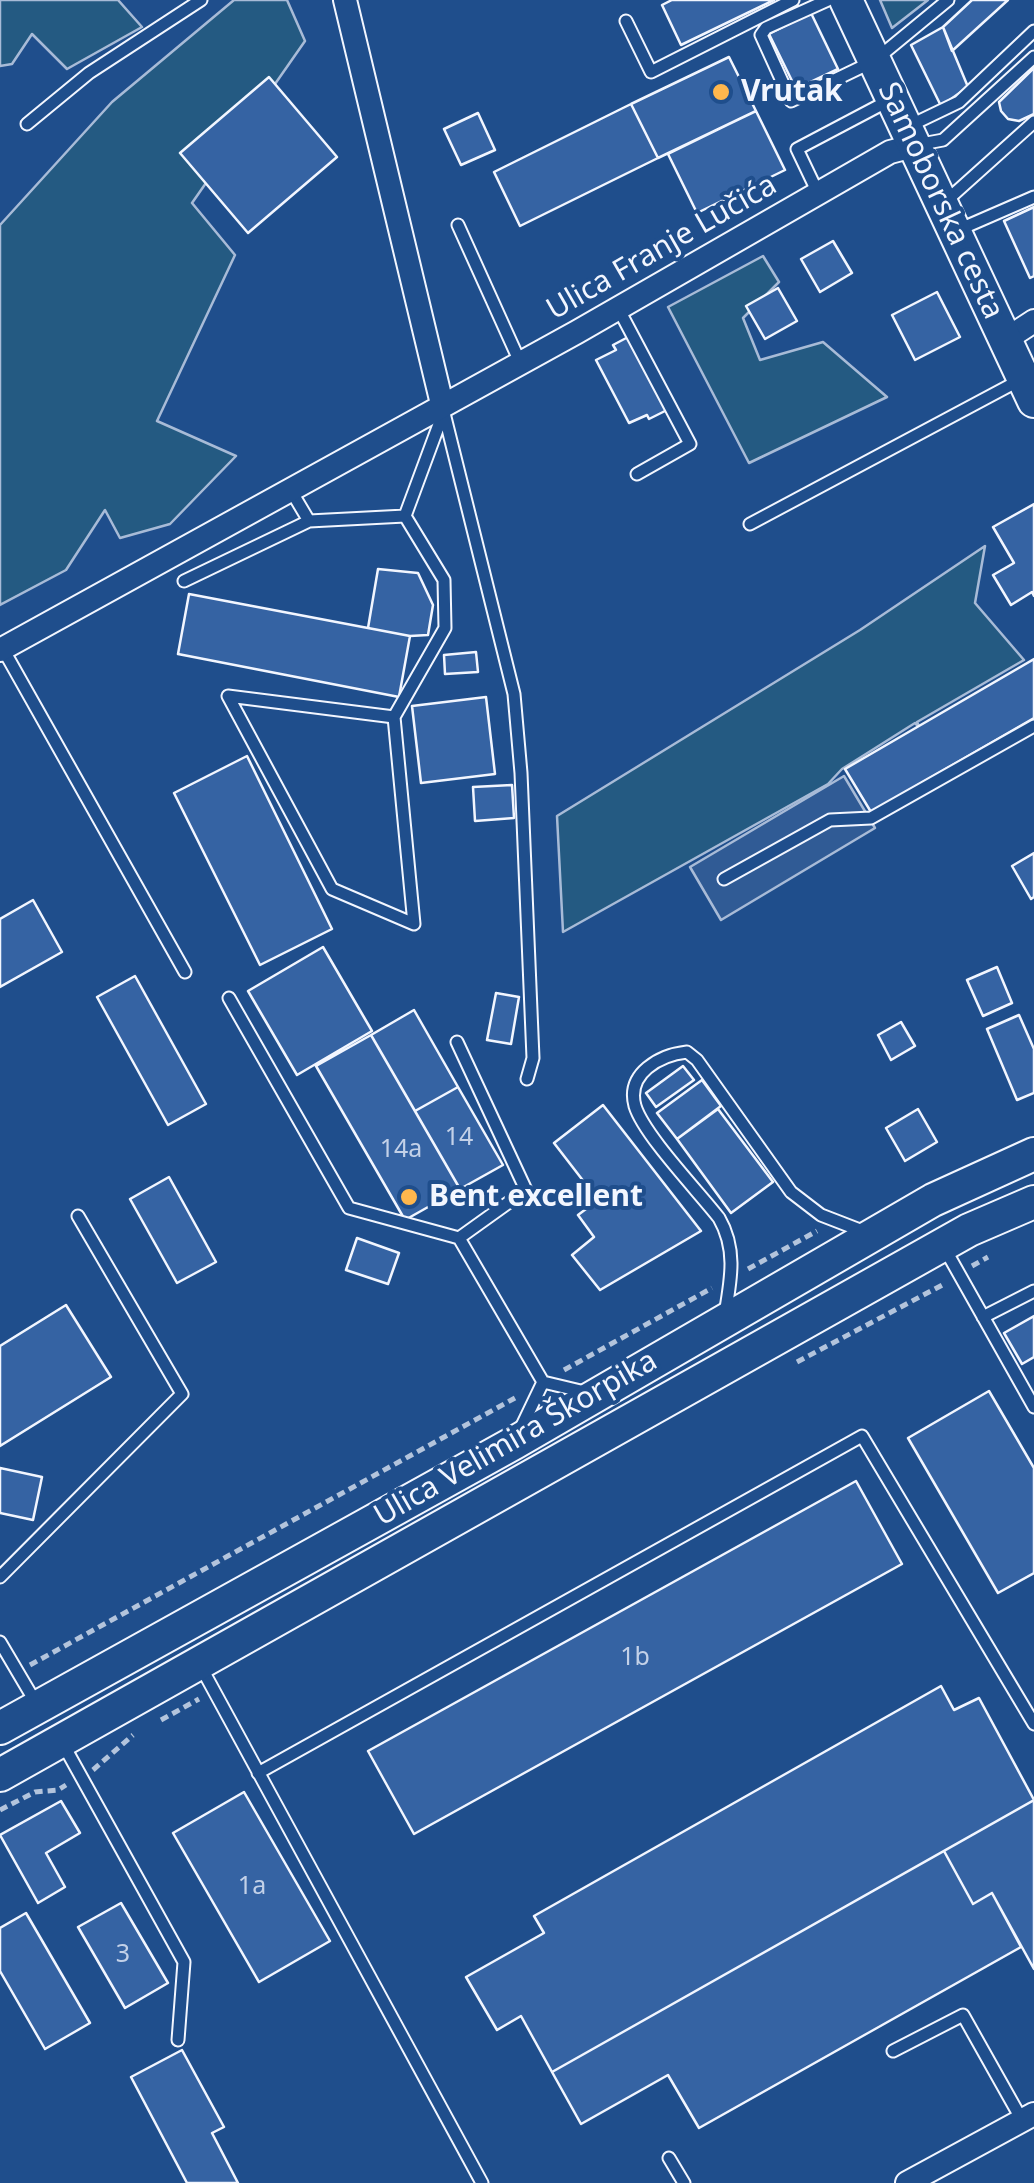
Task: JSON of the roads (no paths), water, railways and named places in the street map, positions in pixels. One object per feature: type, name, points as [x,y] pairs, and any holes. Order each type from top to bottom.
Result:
[{"type":"main road","name":"Samoborska cesta","points":[[846,0],[1029,390]]},
{"type":"main road","name":"Ulica Velimira Škorpika","points":[[0,1728],[514,1442],[933,1200],[1034,1154]]},
{"type":"main road","name":"Ulica Velimira Škorpika","points":[[0,1775],[942,1246],[1034,1202]]},
{"type":"street","points":[[344,0],[443,408]]},
{"type":"street","name":"Ulica Franje Lučića","points":[[2,650],[290,488],[443,408],[890,152],[903,124]]},
{"type":"street","points":[[1005,340],[1034,322]]},
{"type":"street","points":[[907,2183],[1028,2117]]},
{"type":"lane","points":[[27,124],[89,73],[202,0]]},
{"type":"lane","points":[[626,21],[651,72],[793,0]]},
{"type":"lane","points":[[828,0],[766,28],[761,35],[791,101],[874,61],[948,0]]},
{"type":"lane","points":[[818,194],[797,149],[903,124],[959,102],[1034,31]]},
{"type":"lane","points":[[903,124],[944,140],[1034,57]]},
{"type":"lane","points":[[948,219],[1034,122]]},
{"type":"lane","points":[[1016,139],[1034,136]]},
{"type":"lane","points":[[948,219],[1034,197]]},
{"type":"lane","points":[[458,225],[520,362]]},
{"type":"lane","points":[[618,308],[690,444],[638,474]]},
{"type":"lane","points":[[750,524],[1029,390]]},
{"type":"lane","points":[[405,516],[443,408]]},
{"type":"lane","points":[[443,408],[514,694],[521,773],[532,1058],[527,1079]]},
{"type":"lane","points":[[290,488],[308,521]]},
{"type":"lane","points":[[184,581],[308,521],[405,516]]},
{"type":"lane","points":[[394,717],[228,696],[332,889],[414,924],[394,717],[445,628],[444,580],[405,516]]},
{"type":"lane","points":[[2,650],[184,972]]},
{"type":"lane","points":[[724,878],[830,820],[871,818],[1034,726]]},
{"type":"lane","points":[[229,998],[349,1208],[458,1238],[542,1382],[594,1394]]},
{"type":"lane","points":[[458,1042],[526,1190],[458,1238]]},
{"type":"lane","points":[[724,1321],[732,1248],[720,1218],[645,1125],[635,1106],[637,1078],[660,1060],[687,1052],[698,1060],[790,1192],[808,1208],[874,1235]]},
{"type":"lane","points":[[0,1577],[182,1394],[78,1216]]},
{"type":"lane","points":[[942,1246],[1034,1407]]},
{"type":"lane","points":[[983,1317],[1034,1291]]},
{"type":"lane","points":[[514,1442],[542,1382]]},
{"type":"lane","points":[[258,1773],[862,1436],[1034,1724]]},
{"type":"lane","points":[[0,1642],[38,1707]]},
{"type":"lane","points":[[198,1664],[482,2183]]},
{"type":"lane","points":[[61,1741],[184,1962],[178,2040]]},
{"type":"lane","points":[[893,2052],[963,2015],[1028,2117]]},
{"type":"lane","points":[[669,2158],[684,2183]]},
{"type":"place","name":"Vrutak","points":[[721,92]]},
{"type":"place","name":"Bent excellent","points":[[409,1197]]}]
